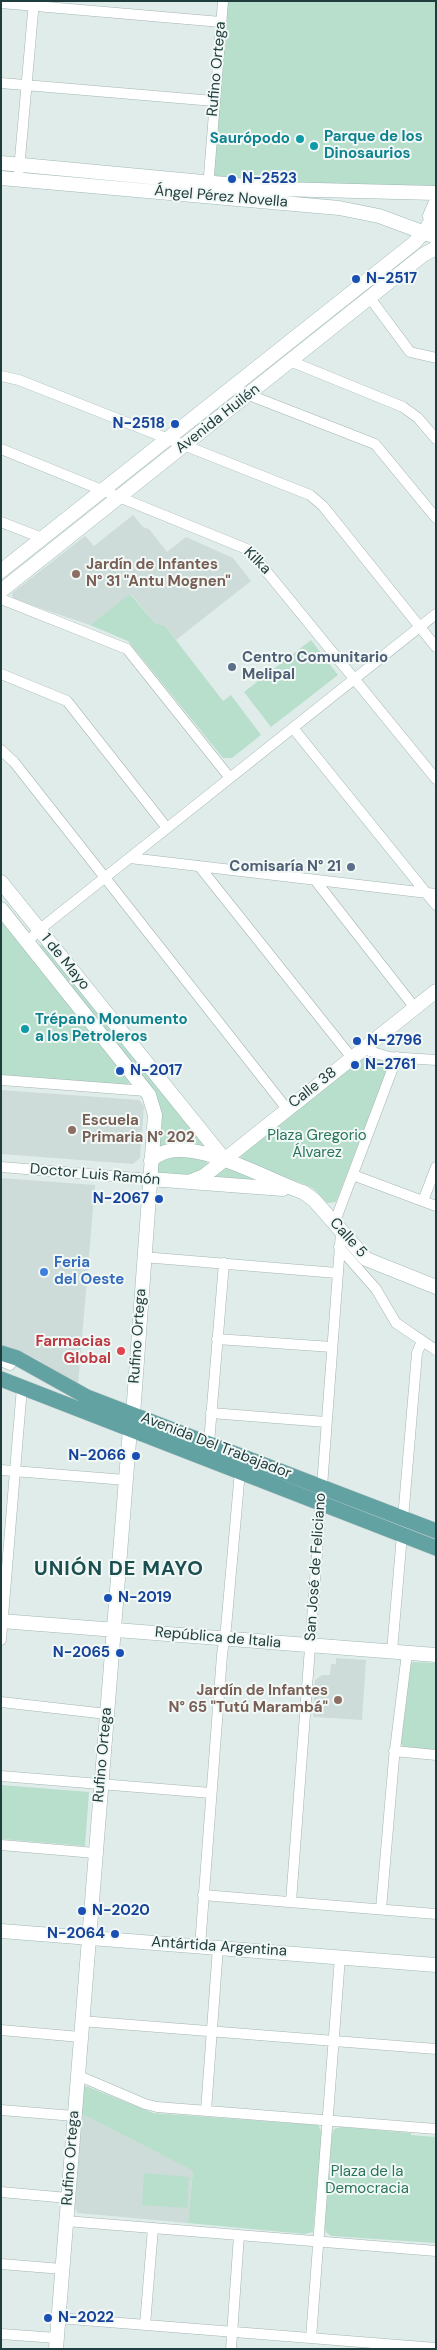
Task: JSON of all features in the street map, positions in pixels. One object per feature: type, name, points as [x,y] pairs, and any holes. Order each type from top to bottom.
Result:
[{"type":"main road","name":"Ángel Pérez Novella","points":[[1,163],[339,208],[379,216],[431,231]]},
{"type":"main road","name":"Ángel Pérez Novella","points":[[1,178],[207,189],[436,193]]},
{"type":"main road","points":[[431,231],[431,211],[436,202]]},
{"type":"main road","name":"Avenida Huilén","points":[[1,571],[431,231]]},
{"type":"main road","name":"Avenida Huilén","points":[[1,591],[423,255],[436,248]]},
{"type":"main road","name":"1 de Mayo","points":[[1,882],[224,1160]]},
{"type":"main road","name":"1 de Mayo","points":[[1,909],[146,1091],[154,1109],[151,1161]]},
{"type":"main road","name":"Calle 38","points":[[189,1182],[200,1179],[436,991]]},
{"type":"main road","name":"Calle 5","points":[[151,1161],[159,1153],[168,1150],[203,1152],[309,1195],[361,1255],[373,1264],[436,1288]]},
{"type":"main road","name":"Rufino Ortega","points":[[56,2344],[151,1161]]},
{"type":"main road","name":"Doctor Luis Ramón","points":[[150,1179],[189,1182]]},
{"type":"main road","name":"Calle 5","points":[[189,1182],[296,1190]]},
{"type":"main road","name":"Avenida Del Trabajador","points":[[1,1352],[17,1358],[131,1422],[240,1471],[436,1548]]},
{"type":"main road","name":"Avenida Del Trabajador","points":[[1,1378],[22,1387],[131,1422],[209,1443],[403,1519],[436,1530]]},
{"type":"main road","name":"República de Italia","points":[[2,1621],[436,1655]]},
{"type":"main road","name":"Antártida Argentina","points":[[1,1931],[436,1965]]},
{"type":"street","name":"Rufino Ortega","points":[[207,189],[222,1]]},
{"type":"street","points":[[1,3],[34,3],[221,22]]},
{"type":"street","points":[[19,179],[34,3]]},
{"type":"street","points":[[1,83],[214,101]]},
{"type":"street","points":[[370,298],[410,352],[436,358]]},
{"type":"street","points":[[290,362],[403,407],[418,418],[436,439]]},
{"type":"street","points":[[1,376],[19,380],[294,487],[317,500],[436,647]]},
{"type":"street","points":[[234,385],[248,394],[375,444],[436,518]]},
{"type":"street","name":"Kilka","points":[[1,449],[249,550],[436,779]]},
{"type":"street","points":[[1,522],[42,538]]},
{"type":"street","points":[[1,599],[127,649],[230,778]]},
{"type":"street","points":[[28,942],[105,877],[436,614]]},
{"type":"street","points":[[1,674],[57,696],[71,705],[167,828]]},
{"type":"street","points":[[293,728],[430,893],[436,905]]},
{"type":"street","points":[[1,750],[14,762],[287,1109]]},
{"type":"street","points":[[130,858],[430,893]]},
{"type":"street","points":[[199,866],[352,1058]]},
{"type":"street","points":[[315,880],[415,1008]]},
{"type":"street","points":[[363,1049],[397,1057],[436,1060]]},
{"type":"street","name":"San José de Feliciano","points":[[291,1902],[339,1248],[338,1228],[353,1175],[397,1057]]},
{"type":"street","points":[[1,1080],[146,1091]]},
{"type":"street","name":"Doctor Luis Ramón","points":[[1,1167],[150,1179]]},
{"type":"street","points":[[423,1201],[436,1167]]},
{"type":"street","points":[[353,1175],[436,1206]]},
{"type":"street","points":[[339,1248],[376,1289],[396,1323],[436,1350]]},
{"type":"street","points":[[143,1257],[337,1273]]},
{"type":"street","points":[[209,1443],[224,1263]]},
{"type":"street","points":[[217,1339],[332,1347]]},
{"type":"street","points":[[403,1519],[417,1353],[422,1341]]},
{"type":"street","points":[[1,1357],[12,1361],[10,1365],[1,1362]]},
{"type":"street","points":[[1,1371],[6,1374],[5,1377],[1,1378]]},
{"type":"street","points":[[1,1640],[22,1387]]},
{"type":"street","points":[[211,1413],[326,1422]]},
{"type":"street","points":[[1,1470],[126,1480]]},
{"type":"street","points":[[200,1946],[224,1638],[240,1471]]},
{"type":"street","points":[[392,1652],[402,1535]]},
{"type":"street","points":[[381,1909],[394,1751],[407,1653]]},
{"type":"street","points":[[1,1702],[107,1714]]},
{"type":"street","points":[[394,1751],[436,1755]]},
{"type":"street","points":[[1,1776],[211,1793]]},
{"type":"street","points":[[1,1846],[95,1853]]},
{"type":"street","points":[[203,1895],[436,1914]]},
{"type":"street","points":[[206,2111],[218,1947]]},
{"type":"street","points":[[311,2338],[340,1957]]},
{"type":"street","points":[[82,2021],[436,2049]]},
{"type":"street","points":[[1,2030],[80,2037]]},
{"type":"street","points":[[77,2075],[150,2106],[436,2129]]},
{"type":"street","points":[[1,2110],[74,2116]]},
{"type":"street","points":[[1,2192],[68,2198]]},
{"type":"street","points":[[66,2221],[436,2251]]},
{"type":"street","points":[[145,2325],[153,2228]]},
{"type":"street","points":[[231,2349],[239,2235]]},
{"type":"street","points":[[1,2264],[62,2270]]},
{"type":"street","points":[[58,2318],[389,2346],[436,2348]]},
{"type":"street","points":[[1,2334],[56,2344]]},
{"type":"shaded area","points":[[133,515],[143,527],[149,529],[167,552],[186,537],[233,558],[251,581],[176,640],[165,626],[155,623],[131,594],[90,625],[13,599],[12,593],[85,536],[94,546]]},
{"type":"shaded area","name":"Escuela Primaria N° 202","points":[[1,1090],[139,1100],[144,1106],[140,1158],[133,1164],[1,1154]]},
{"type":"shaded area","name":"Feria del Oeste","points":[[1,1178],[95,1185],[78,1385],[36,1359],[1,1345]]},
{"type":"shaded area","name":"Jardín de Infantes N° 65 \"Tutú Marambá\"","points":[[336,1658],[366,1660],[362,1720],[313,1717],[315,1680],[322,1675],[330,1675],[331,1664],[336,1664]]},
{"type":"shaded area","points":[[80,2113],[193,2171],[188,2223],[78,2213],[74,2207]]},
{"type":"green space","points":[[226,1],[436,1],[436,189],[313,186],[218,177],[213,173]]},
{"type":"green space","points":[[130,594],[155,623],[165,626],[223,701],[231,695],[261,735],[232,758],[223,758],[128,641],[90,625]]},
{"type":"green space","points":[[311,640],[338,675],[271,727],[244,692]]},
{"type":"green space","points":[[1,917],[130,1080],[128,1085],[1,1077]]},
{"type":"green space","points":[[42,944],[206,1147],[158,1149],[160,1112],[38,947]]},
{"type":"green space","name":"Plaza Gregorio Álvarez","points":[[363,1057],[384,1061],[388,1067],[336,1202],[327,1203],[314,1189],[304,1184],[243,1163],[240,1156]]},
{"type":"green space","points":[[200,1156],[209,1164],[196,1176],[157,1173],[155,1162],[159,1157]]},
{"type":"green space","points":[[224,1167],[263,1181],[207,1178]]},
{"type":"green space","points":[[411,1663],[436,1663],[436,1750],[404,1747],[401,1744]]},
{"type":"green space","points":[[1,1785],[89,1792],[85,1846],[1,1839]]},
{"type":"green space","points":[[86,2086],[153,2113],[318,2125],[322,2133],[313,2232],[305,2234],[188,2223],[193,2171],[80,2113],[83,2087]]},
{"type":"green space","name":"Plaza de la Democracia","points":[[341,2127],[436,2137],[436,2243],[331,2236],[326,2232],[324,2226],[332,2134],[334,2129]]},
{"type":"green space","points":[[144,2173],[189,2177],[187,2208],[142,2205]]},
{"type":"place","name":"Saurópodo","points":[[300,139]]},
{"type":"place","name":"Parque de los Dinosaurios","points":[[314,146]]},
{"type":"place","name":"N-2523","points":[[232,179]]},
{"type":"place","name":"N-2517","points":[[356,279]]},
{"type":"place","name":"N-2518","points":[[175,424]]},
{"type":"place","name":"Jardín de Infantes N° 31 \"Antu Mognen\"","points":[[76,574]]},
{"type":"place","name":"Centro Comunitario Melipal","points":[[232,667]]},
{"type":"place","name":"Comisaría N° 21","points":[[351,867]]},
{"type":"place","name":"Trépano Monumento a los Petroleros","points":[[25,1029]]},
{"type":"place","name":"N-2796","points":[[357,1041]]},
{"type":"place","name":"N-2761","points":[[355,1065]]},
{"type":"place","name":"N-2017","points":[[120,1071]]},
{"type":"place","name":"Escuela Primaria N° 202","points":[[72,1130]]},
{"type":"place","name":"N-2067","points":[[159,1199]]},
{"type":"place","name":"Feria del Oeste","points":[[44,1272]]},
{"type":"place","name":"Farmacias Global","points":[[121,1351]]},
{"type":"place","name":"N-2066","points":[[136,1456]]},
{"type":"place","name":"N-2019","points":[[108,1598]]},
{"type":"place","name":"N-2065","points":[[120,1653]]},
{"type":"place","name":"Jardín de Infantes N° 65 \"Tutú Marambá\"","points":[[338,1700]]},
{"type":"place","name":"N-2020","points":[[82,1911]]},
{"type":"place","name":"N-2064","points":[[115,1934]]},
{"type":"place","name":"N-2022","points":[[48,2318]]},
{"type":"district","name":"UNIÓN DE MAYO","points":[[119,1570]]}]
